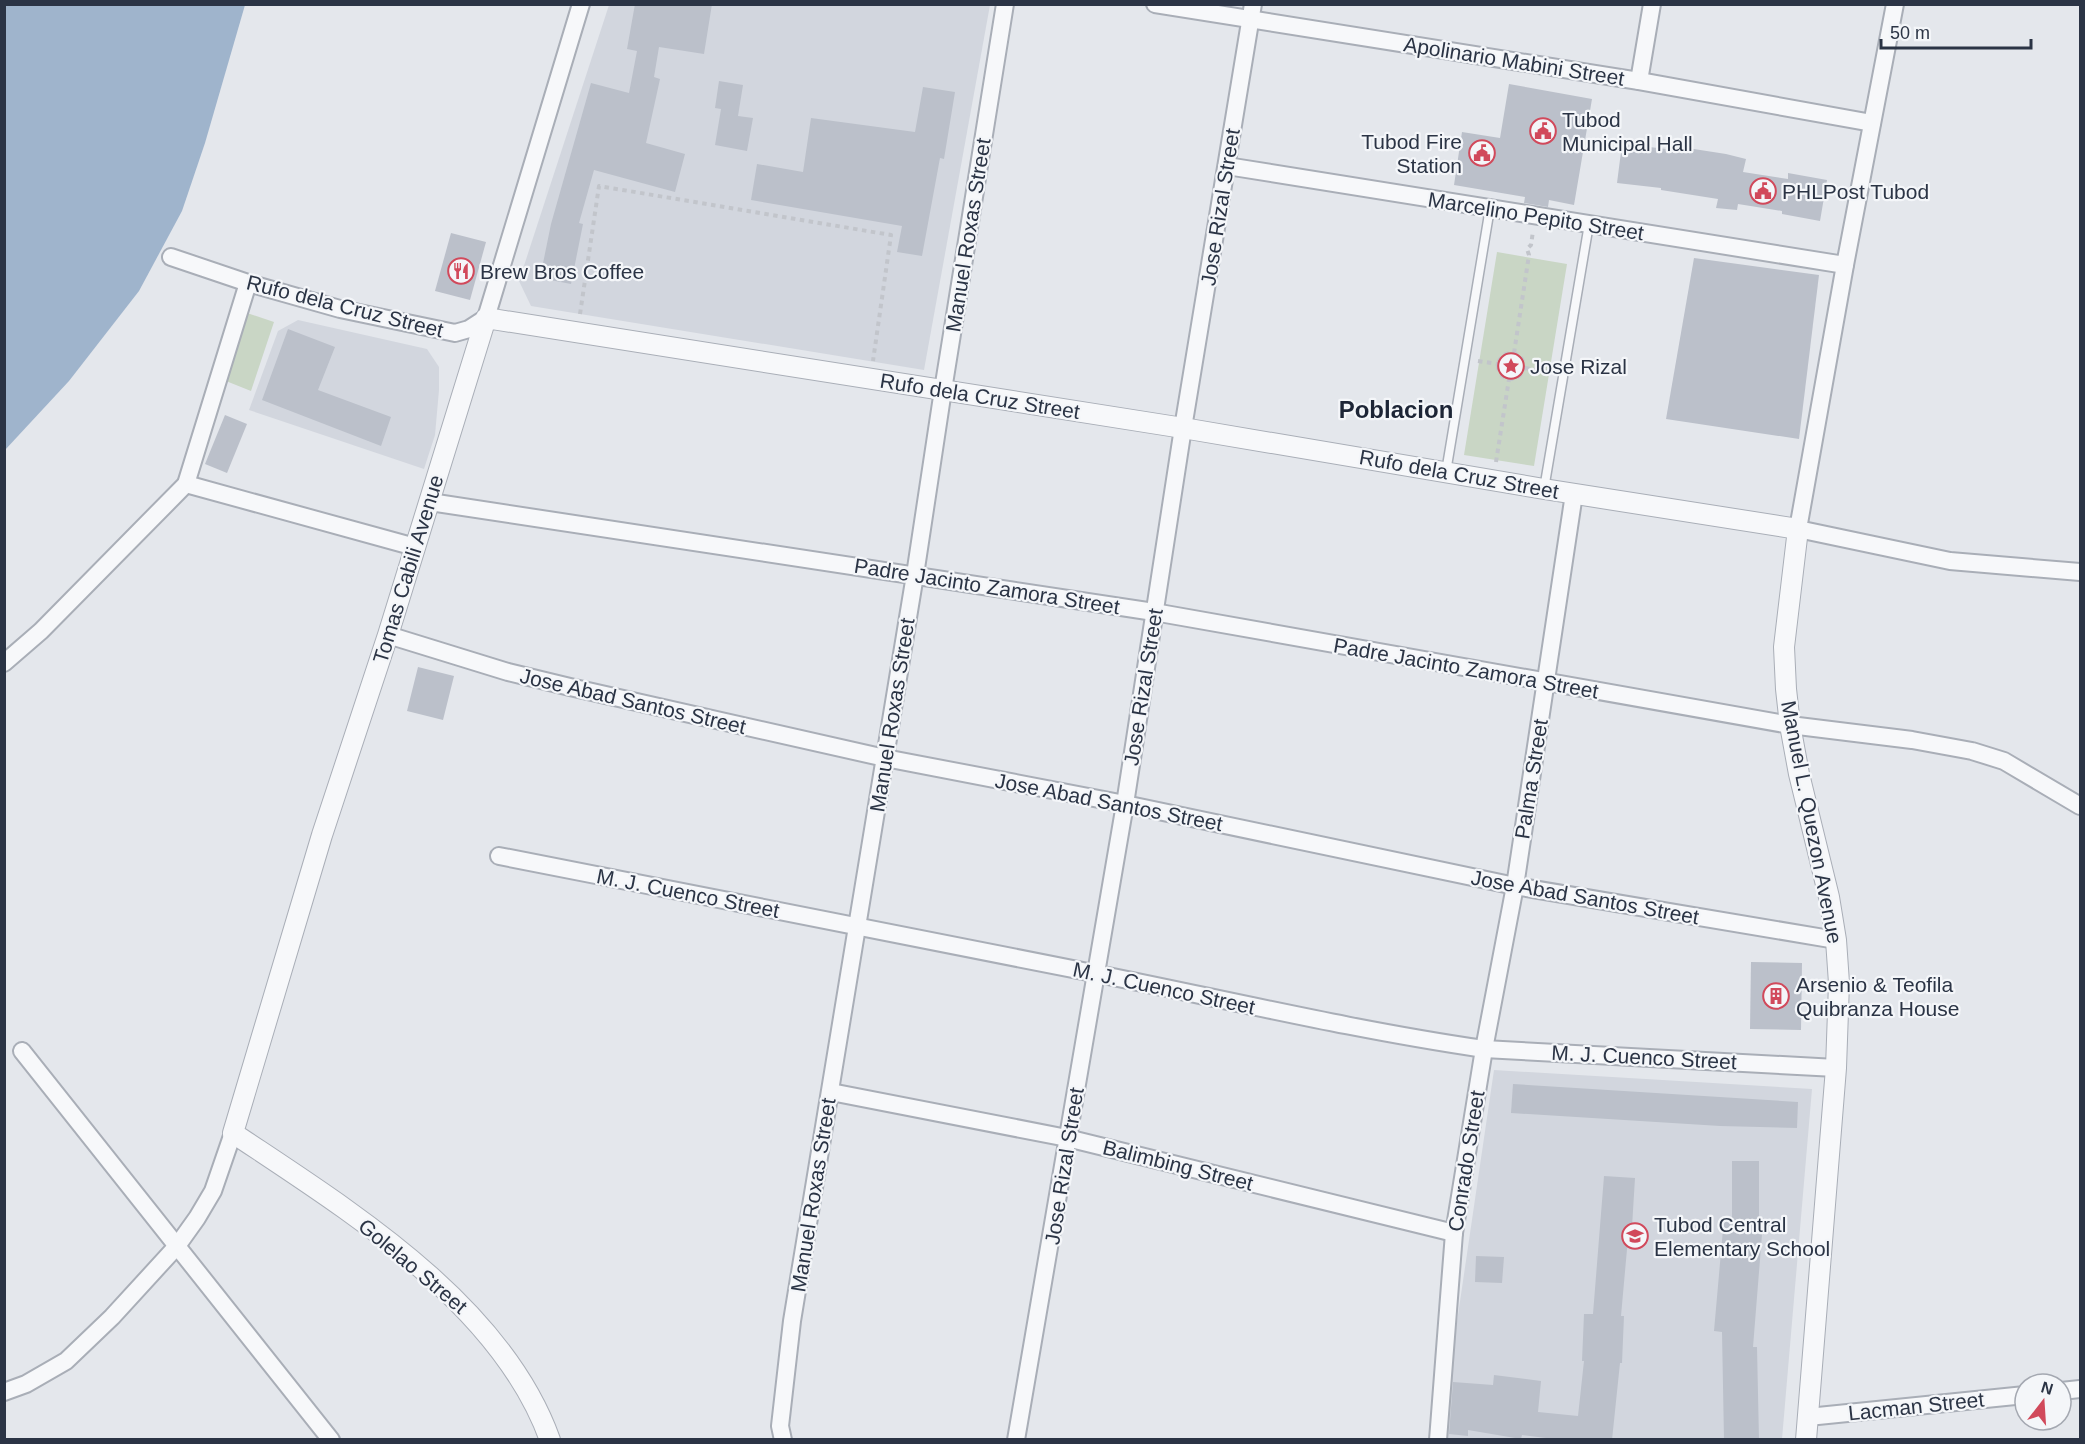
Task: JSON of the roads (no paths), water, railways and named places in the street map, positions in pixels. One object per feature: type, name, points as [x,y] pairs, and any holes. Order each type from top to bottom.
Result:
[{"type":"street","name":"Tomas Cabili Avenue","points":[[233,1133],[322,836],[430,502],[581,4]]},
{"type":"street","name":"Manuel Roxas Street","points":[[782,1433],[792,1321],[915,575],[1005,4]]},
{"type":"street","name":"Apolinario Mabini Street","points":[[1155,4],[1252,11],[1872,123]]},
{"type":"street","points":[[1639,81],[1652,4]]},
{"type":"street","points":[[1894,4],[1798,529],[1950,561],[2080,572]]},
{"type":"street","name":"Jose Rizal Street","points":[[1016,1440],[1125,804],[1183,428],[1252,11]]},
{"type":"street","name":"Marcelino Pepito Street","points":[[1227,166],[1845,265]]},
{"type":"street","name":"Rufo dela Cruz Street","points":[[171,257],[248,283],[340,309],[455,333],[469,329],[486,318],[1183,428],[1798,529]]},
{"type":"street","points":[[4,663],[41,631],[186,484],[248,283]]},
{"type":"street","points":[[186,484],[415,547]]},
{"type":"street","name":"Palma Street","points":[[1515,886],[1574,494]]},
{"type":"street","name":"Padre Jacinto Zamora Street","points":[[430,502],[1155,612],[1790,725],[1912,740],[1972,751],[2004,761],[2080,806]]},
{"type":"street","name":"Manuel L. Quezon Avenue","points":[[1798,529],[1784,647],[1790,725],[1799,774],[1829,897],[1836,940],[1839,983],[1836,1068],[1806,1440]]},
{"type":"street","name":"Jose Abad Santos Street","points":[[388,635],[508,672],[885,758],[1125,804],[1515,886],[1836,940]]},
{"type":"street","name":"M. J. Cuenco Street","points":[[499,856],[1097,973],[1337,1024],[1484,1048],[1836,1068]]},
{"type":"street","name":"Conrado Street","points":[[1438,1440],[1454,1233],[1484,1048],[1515,886]]},
{"type":"street","points":[[22,1051],[331,1440]]},
{"type":"street","name":"Balimbing Street","points":[[831,1092],[1067,1138],[1454,1233]]},
{"type":"street","points":[[4,1392],[27,1384],[66,1360],[112,1317],[177,1246],[213,1191],[233,1133]]},
{"type":"street","name":"Golelao Street","points":[[233,1133],[374,1231],[437,1282],[473,1318],[510,1364],[531,1396],[550,1440]]},
{"type":"street","name":"Lacman Street","points":[[1808,1417],[2013,1396]]},
{"type":"lane","points":[[1446,472],[1490,208]]},
{"type":"lane","points":[[1544,489],[1589,225]]},
{"type":"water","points":[[5,4],[245,5],[205,143],[182,211],[139,291],[69,381],[5,450]]},
{"type":"place","name":"Tubod Municipal Hall","points":[[1543,131]]},
{"type":"place","name":"Tubod Fire Station","points":[[1482,153]]},
{"type":"place","name":"PHLPost Tubod","points":[[1763,191]]},
{"type":"place","name":"Brew Bros Coffee","points":[[461,271]]},
{"type":"place","name":"Jose Rizal","points":[[1511,366]]},
{"type":"place","name":"Arsenio & Teofila Quibranza House","points":[[1776,996]]},
{"type":"place","name":"Tubod Central Elementary School","points":[[1635,1236]]},
{"type":"district","name":"Poblacion","points":[[1396,409]]}]
